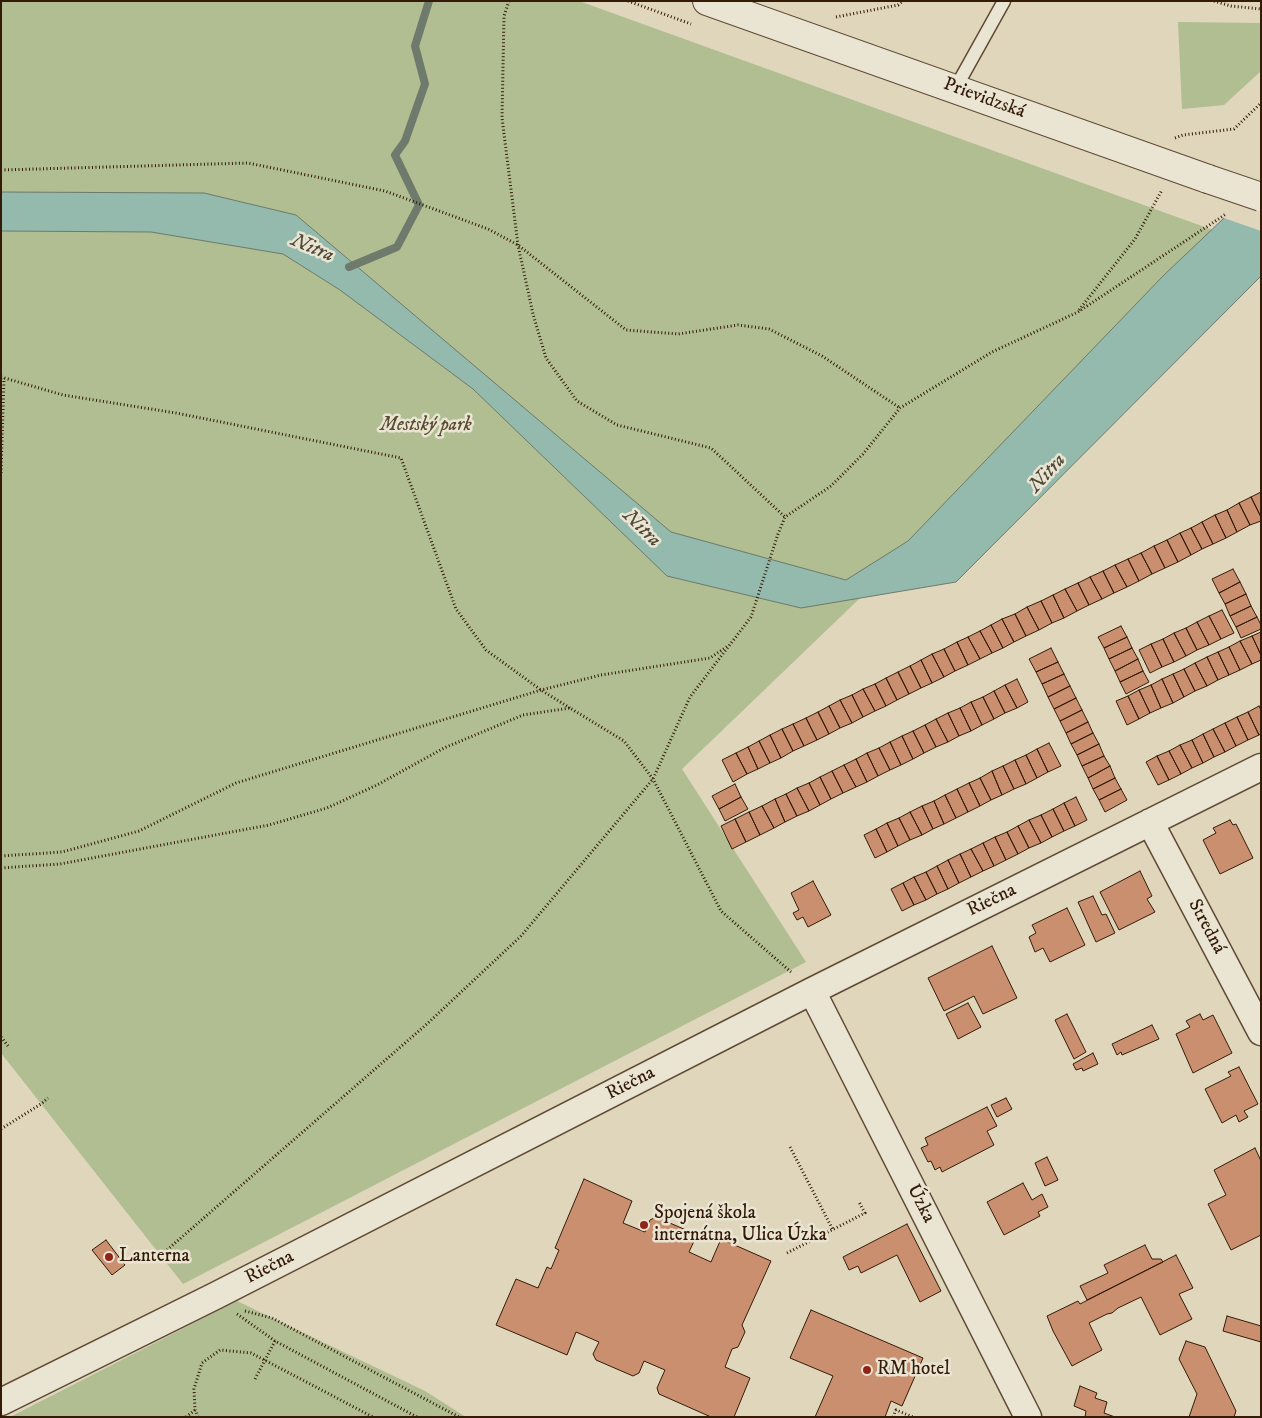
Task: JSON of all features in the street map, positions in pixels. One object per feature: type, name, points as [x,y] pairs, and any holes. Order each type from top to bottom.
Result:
[{"type":"street","name":"Prievidzská","points":[[707,1],[1261,198]]},
{"type":"street","name":"Riečna","points":[[1,1402],[215,1296],[812,991],[1261,767]]},
{"type":"street","name":"Stredná","points":[[1150,822],[1261,1032]]},
{"type":"street","name":"Úzka","points":[[812,991],[1028,1417]]},
{"type":"lane","points":[[955,89],[1004,1]]},
{"type":"path","points":[[509,1],[504,16],[502,118],[518,246],[533,314],[546,358],[577,400],[617,425],[711,448],[785,517]]},
{"type":"path","points":[[829,18],[898,5],[903,1]]},
{"type":"path","points":[[1214,1],[1231,6],[1261,9]]},
{"type":"path","points":[[1172,140],[1183,135],[1234,129],[1261,103]]},
{"type":"path","points":[[1,170],[248,163],[385,191],[488,229],[518,246],[626,330],[678,334],[738,325],[769,329],[822,356],[900,408]]},
{"type":"path","points":[[1078,312],[1134,239],[1173,167]]},
{"type":"path","points":[[167,1250],[428,1023],[521,936],[652,779],[690,696],[751,617],[785,517],[831,486],[863,454],[900,408],[992,352],[1078,312],[1227,213]]},
{"type":"path","points":[[1,473],[3,378],[63,395],[176,413],[401,458],[456,609],[486,650],[542,690],[624,741],[652,779],[721,911],[812,991]]},
{"type":"path","points":[[1,856],[62,852],[139,831],[236,783],[542,690],[601,675],[710,658],[730,644]]},
{"type":"path","points":[[1,868],[60,864],[269,825],[327,808],[377,785],[444,748],[523,715],[570,708]]},
{"type":"path","points":[[1,1037],[8,1046]]},
{"type":"path","points":[[1,1129],[48,1098]]},
{"type":"path","points":[[790,1147],[833,1230]]},
{"type":"path","points":[[787,1253],[865,1214],[859,1202]]},
{"type":"path","points":[[232,1311],[275,1341],[417,1417]]},
{"type":"path","points":[[244,1311],[272,1318],[459,1417]]},
{"type":"path","points":[[255,1379],[275,1341]]},
{"type":"path","points":[[198,1417],[195,1410],[194,1389],[202,1363],[220,1350],[251,1353],[373,1417]]},
{"type":"path","points":[[186,1417],[195,1410]]},
{"type":"path","points":[[893,1417],[896,1410],[913,1417]]},
{"type":"green space","name":"Mestský park","points":[[1,1],[579,1],[1235,238],[682,769],[806,962],[183,1284],[1,1053]]},
{"type":"green space","points":[[1178,22],[1261,23],[1261,71],[1224,105],[1182,109]]},
{"type":"green space","points":[[237,1301],[425,1391],[466,1417],[10,1417]]},
{"type":"water","name":"Nitra","points":[[1261,183],[1261,276],[956,582],[801,608],[667,576],[473,389],[340,290],[283,254],[151,232],[1,231],[1,192],[204,193],[296,215],[671,532],[846,580],[908,541],[1164,275]]},
{"type":"pier","points":[[1261,181],[1261,231],[1221,217],[1259,182]]},
{"type":"building","points":[[1261,492],[1261,517],[1251,497]]},
{"type":"building","points":[[1251,497],[1261,517],[1261,521],[1250,525],[1239,503]]},
{"type":"building","points":[[1239,503],[1250,525],[1237,532],[1227,510]]},
{"type":"building","points":[[1227,510],[1237,532],[1226,538],[1215,515]]},
{"type":"building","points":[[1215,515],[1226,538],[1213,544],[1202,522]]},
{"type":"building","points":[[1202,522],[1213,544],[1202,549],[1191,528]]},
{"type":"building","points":[[1191,528],[1202,549],[1191,555],[1180,533]]},
{"type":"building","points":[[1180,533],[1191,555],[1178,562],[1167,540]]},
{"type":"building","points":[[1167,540],[1178,562],[1165,568],[1154,546]]},
{"type":"building","points":[[1154,546],[1165,568],[1152,574],[1141,553]]},
{"type":"building","points":[[1141,553],[1152,574],[1139,581],[1128,559]]},
{"type":"building","points":[[1128,559],[1139,581],[1127,587],[1115,565]]},
{"type":"building","points":[[1115,565],[1127,587],[1114,593],[1103,571]]},
{"type":"building","points":[[1233,569],[1240,582],[1219,593],[1212,579]]},
{"type":"building","points":[[1103,571],[1114,593],[1102,599],[1090,577]]},
{"type":"building","points":[[1090,577],[1102,599],[1089,605],[1078,583]]},
{"type":"building","points":[[1240,582],[1246,594],[1225,604],[1219,593]]},
{"type":"building","points":[[1078,583],[1089,605],[1077,611],[1065,589]]},
{"type":"building","points":[[1065,589],[1077,611],[1064,618],[1053,595]]},
{"type":"building","points":[[1246,594],[1251,606],[1230,616],[1225,604]]},
{"type":"building","points":[[1053,595],[1064,618],[1052,623],[1041,601]]},
{"type":"building","points":[[1041,601],[1052,623],[1039,630],[1027,607]]},
{"type":"building","points":[[1251,606],[1257,617],[1236,627],[1230,616]]},
{"type":"building","points":[[1027,607],[1039,630],[1026,636],[1015,614]]},
{"type":"building","points":[[1222,610],[1234,633],[1221,639],[1209,616]]},
{"type":"building","points":[[1015,614],[1026,636],[1014,642],[1002,619]]},
{"type":"building","points":[[1209,616],[1221,639],[1209,645],[1197,622]]},
{"type":"building","points":[[1257,617],[1261,629],[1241,638],[1236,627]]},
{"type":"building","points":[[1002,619],[1014,642],[1003,648],[991,625]]},
{"type":"building","points":[[1197,622],[1209,645],[1197,650],[1186,628]]},
{"type":"building","points":[[991,625],[1003,648],[992,653],[980,631]]},
{"type":"building","points":[[1121,626],[1127,637],[1104,648],[1098,637]]},
{"type":"building","points":[[1186,628],[1197,650],[1186,656],[1174,633]]},
{"type":"building","points":[[980,631],[992,653],[980,659],[968,637]]},
{"type":"building","points":[[1261,632],[1261,655],[1252,636]]},
{"type":"building","points":[[1174,633],[1186,656],[1174,662],[1163,639]]},
{"type":"building","points":[[1252,636],[1261,655],[1261,660],[1252,664],[1240,641]]},
{"type":"building","points":[[968,637],[980,659],[968,665],[957,642]]},
{"type":"building","points":[[1127,637],[1132,648],[1109,659],[1104,648]]},
{"type":"building","points":[[1163,639],[1174,662],[1162,667],[1151,644]]},
{"type":"building","points":[[1240,641],[1252,664],[1240,670],[1229,647]]},
{"type":"building","points":[[957,642],[968,665],[955,671],[944,649]]},
{"type":"building","points":[[1151,644],[1162,667],[1150,673],[1139,650]]},
{"type":"building","points":[[1229,647],[1240,670],[1229,675],[1218,652]]},
{"type":"building","points":[[1051,648],[1058,662],[1036,672],[1029,659]]},
{"type":"building","points":[[1132,648],[1138,659],[1115,671],[1109,659]]},
{"type":"building","points":[[944,649],[955,671],[944,677],[932,654]]},
{"type":"building","points":[[1218,652],[1229,675],[1218,680],[1207,657]]},
{"type":"building","points":[[932,654],[944,677],[932,683],[921,660]]},
{"type":"building","points":[[1207,657],[1218,680],[1207,686],[1195,663]]},
{"type":"building","points":[[1138,659],[1143,671],[1120,682],[1115,671]]},
{"type":"building","points":[[921,660],[932,683],[921,688],[910,666]]},
{"type":"building","points":[[1058,662],[1064,674],[1042,684],[1036,672]]},
{"type":"building","points":[[1195,663],[1207,686],[1195,691],[1184,669]]},
{"type":"building","points":[[910,666],[921,688],[909,694],[898,672]]},
{"type":"building","points":[[1184,669],[1195,691],[1184,697],[1173,674]]},
{"type":"building","points":[[1143,671],[1149,682],[1126,694],[1120,682]]},
{"type":"building","points":[[898,672],[909,694],[897,700],[886,678]]},
{"type":"building","points":[[1064,674],[1070,686],[1048,697],[1042,684]]},
{"type":"building","points":[[1173,674],[1184,697],[1173,703],[1162,679]]},
{"type":"building","points":[[886,678],[897,700],[886,706],[875,684]]},
{"type":"building","points":[[1017,679],[1028,702],[1017,708],[1005,685]]},
{"type":"building","points":[[1162,679],[1173,703],[1161,708],[1151,685]]},
{"type":"building","points":[[875,684],[886,706],[875,711],[863,689]]},
{"type":"building","points":[[1005,685],[1017,708],[1005,713],[994,691]]},
{"type":"building","points":[[1151,685],[1161,708],[1150,713],[1139,690]]},
{"type":"building","points":[[1070,686],[1076,698],[1054,709],[1048,697]]},
{"type":"building","points":[[863,689],[875,711],[863,717],[852,695]]},
{"type":"building","points":[[1139,690],[1150,713],[1139,719],[1128,696]]},
{"type":"building","points":[[994,691],[1005,713],[994,719],[983,697]]},
{"type":"building","points":[[852,695],[863,717],[852,723],[840,700]]},
{"type":"building","points":[[1128,696],[1139,719],[1127,725],[1116,701]]},
{"type":"building","points":[[983,697],[994,719],[982,725],[971,702]]},
{"type":"building","points":[[1076,698],[1082,710],[1060,721],[1054,709]]},
{"type":"building","points":[[840,700],[852,723],[840,728],[829,706]]},
{"type":"building","points":[[971,702],[982,725],[971,731],[960,708]]},
{"type":"building","points":[[829,706],[840,728],[829,734],[818,712]]},
{"type":"building","points":[[1259,706],[1261,710],[1261,734],[1259,735],[1248,712]]},
{"type":"building","points":[[960,708],[971,731],[959,736],[948,713]]},
{"type":"building","points":[[1082,710],[1088,722],[1066,733],[1060,721]]},
{"type":"building","points":[[818,712],[829,734],[817,740],[806,718]]},
{"type":"building","points":[[1248,712],[1259,735],[1248,740],[1237,717]]},
{"type":"building","points":[[948,713],[959,736],[948,742],[936,719]]},
{"type":"building","points":[[1237,717],[1248,740],[1236,746],[1225,723]]},
{"type":"building","points":[[806,718],[817,740],[804,746],[793,724]]},
{"type":"building","points":[[936,719],[948,742],[936,747],[925,725]]},
{"type":"building","points":[[1088,722],[1093,733],[1071,744],[1066,733]]},
{"type":"building","points":[[1225,723],[1236,746],[1225,752],[1213,729]]},
{"type":"building","points":[[793,724],[804,746],[793,751],[782,729]]},
{"type":"building","points":[[925,725],[936,747],[924,753],[913,731]]},
{"type":"building","points":[[782,729],[793,751],[781,758],[770,735]]},
{"type":"building","points":[[1213,729],[1225,752],[1214,757],[1203,734]]},
{"type":"building","points":[[913,731],[924,753],[913,759],[902,736]]},
{"type":"building","points":[[1093,733],[1099,744],[1077,755],[1071,744]]},
{"type":"building","points":[[1203,734],[1214,757],[1203,763],[1192,740]]},
{"type":"building","points":[[770,735],[781,758],[770,763],[759,741]]},
{"type":"building","points":[[902,736],[913,759],[901,765],[890,742]]},
{"type":"building","points":[[1192,740],[1203,763],[1192,768],[1180,745]]},
{"type":"building","points":[[759,741],[770,763],[758,769],[748,747]]},
{"type":"building","points":[[890,742],[901,765],[890,770],[879,748]]},
{"type":"building","points":[[1049,743],[1061,766],[1048,772],[1037,749]]},
{"type":"building","points":[[1099,744],[1104,756],[1082,766],[1077,755]]},
{"type":"building","points":[[1180,745],[1192,768],[1181,774],[1169,751]]},
{"type":"building","points":[[748,747],[758,769],[747,774],[736,753]]},
{"type":"building","points":[[879,748],[890,770],[878,776],[867,753]]},
{"type":"building","points":[[1037,749],[1048,772],[1037,778],[1026,755]]},
{"type":"building","points":[[1169,751],[1181,774],[1169,780],[1157,756]]},
{"type":"building","points":[[736,753],[747,774],[733,782],[722,760]]},
{"type":"building","points":[[867,753],[878,776],[867,782],[856,759]]},
{"type":"building","points":[[1026,755],[1037,778],[1026,784],[1015,760]]},
{"type":"building","points":[[1104,756],[1110,766],[1088,778],[1082,766]]},
{"type":"building","points":[[1157,756],[1169,780],[1158,785],[1146,762]]},
{"type":"building","points":[[856,759],[867,782],[856,787],[844,765]]},
{"type":"building","points":[[1015,760],[1026,784],[1014,789],[1003,766]]},
{"type":"building","points":[[844,765],[856,787],[843,793],[832,771]]},
{"type":"building","points":[[1003,766],[1014,789],[1002,795],[992,771]]},
{"type":"building","points":[[1110,766],[1115,778],[1093,789],[1088,778]]},
{"type":"building","points":[[832,771],[843,793],[831,799],[820,777]]},
{"type":"building","points":[[992,771],[1002,795],[991,800],[980,778]]},
{"type":"building","points":[[820,777],[831,799],[820,805],[809,783]]},
{"type":"building","points":[[980,778],[991,800],[980,806],[969,783]]},
{"type":"building","points":[[1115,778],[1121,789],[1099,800],[1093,789]]},
{"type":"building","points":[[809,783],[820,805],[809,811],[797,788]]},
{"type":"building","points":[[969,783],[980,806],[968,812],[957,789]]},
{"type":"building","points":[[735,784],[741,797],[719,809],[712,796]]},
{"type":"building","points":[[797,788],[809,811],[797,816],[786,794]]},
{"type":"building","points":[[957,789],[968,812],[956,818],[945,795]]},
{"type":"building","points":[[1121,789],[1127,800],[1105,812],[1099,800]]},
{"type":"building","points":[[786,794],[797,816],[785,822],[775,799]]},
{"type":"building","points":[[945,795],[956,818],[944,824],[934,801]]},
{"type":"building","points":[[741,797],[748,809],[725,821],[719,809]]},
{"type":"building","points":[[1076,797],[1087,820],[1075,826],[1064,803]]},
{"type":"building","points":[[775,799],[785,822],[774,828],[762,806]]},
{"type":"building","points":[[934,801],[944,824],[933,829],[922,806]]},
{"type":"building","points":[[1064,803],[1075,826],[1064,831],[1053,809]]},
{"type":"building","points":[[762,806],[774,828],[760,835],[749,812]]},
{"type":"building","points":[[922,806],[933,829],[922,835],[910,812]]},
{"type":"building","points":[[1053,809],[1064,831],[1052,837],[1041,815]]},
{"type":"building","points":[[749,812],[760,835],[746,842],[735,819]]},
{"type":"building","points":[[910,812],[922,835],[910,840],[899,818]]},
{"type":"building","points":[[1041,815],[1052,837],[1041,843],[1029,820]]},
{"type":"building","points":[[899,818],[910,840],[898,846],[887,823]]},
{"type":"building","points":[[735,819],[746,842],[732,849],[721,826]]},
{"type":"building","points":[[1029,820],[1041,843],[1029,848],[1018,826]]},
{"type":"building","points":[[1230,820],[1233,825],[1236,824],[1253,858],[1220,874],[1203,840],[1216,833],[1213,828]]},
{"type":"building","points":[[887,823],[898,846],[887,852],[876,829]]},
{"type":"building","points":[[1018,826],[1029,848],[1018,854],[1007,832]]},
{"type":"building","points":[[876,829],[887,852],[875,858],[864,835]]},
{"type":"building","points":[[1007,832],[1018,854],[1006,860],[995,837]]},
{"type":"building","points":[[995,837],[1006,860],[994,866],[983,843]]},
{"type":"building","points":[[983,843],[994,866],[983,871],[971,849]]},
{"type":"building","points":[[971,849],[983,871],[971,877],[960,854]]},
{"type":"building","points":[[960,854],[971,877],[959,883],[948,860]]},
{"type":"building","points":[[948,860],[959,883],[948,889],[937,866]]},
{"type":"building","points":[[937,866],[948,889],[937,894],[926,872]]},
{"type":"building","points":[[1140,871],[1152,896],[1147,899],[1155,912],[1119,930],[1100,892]]},
{"type":"building","points":[[926,872],[937,894],[926,900],[914,877]]},
{"type":"building","points":[[914,877],[926,900],[914,905],[903,883]]},
{"type":"building","points":[[813,881],[831,915],[808,927],[803,917],[797,920],[793,913],[799,910],[791,893]]},
{"type":"building","points":[[903,883],[914,905],[902,911],[891,889]]},
{"type":"building","points":[[1093,896],[1102,915],[1106,914],[1115,933],[1096,942],[1078,902]]},
{"type":"building","points":[[1067,908],[1085,945],[1050,962],[1043,948],[1035,952],[1029,937],[1036,933],[1032,925]]},
{"type":"building","points":[[992,946],[1017,998],[983,1014],[974,996],[944,1011],[928,978]]},
{"type":"building","points":[[968,1003],[981,1027],[958,1039],[946,1014]]},
{"type":"building","points":[[1067,1014],[1086,1052],[1074,1059],[1055,1020]]},
{"type":"building","points":[[1200,1014],[1203,1020],[1213,1015],[1232,1053],[1193,1073],[1176,1034],[1190,1027],[1186,1021]]},
{"type":"building","points":[[1152,1025],[1159,1039],[1122,1055],[1121,1052],[1117,1055],[1112,1044]]},
{"type":"building","points":[[1093,1053],[1098,1064],[1083,1071],[1082,1068],[1076,1070],[1073,1064]]},
{"type":"building","points":[[1239,1067],[1258,1104],[1244,1111],[1248,1117],[1239,1122],[1236,1115],[1222,1123],[1205,1089],[1231,1076],[1228,1072]]},
{"type":"building","points":[[1006,1098],[1012,1109],[997,1117],[991,1105]]},
{"type":"building","points":[[987,1107],[997,1126],[987,1131],[994,1145],[942,1172],[940,1167],[935,1170],[931,1161],[928,1162],[921,1148],[928,1145],[925,1138]]},
{"type":"building","points":[[1255,1148],[1261,1161],[1261,1235],[1231,1250],[1208,1204],[1226,1195],[1214,1170]]},
{"type":"building","points":[[1047,1157],[1058,1180],[1045,1186],[1035,1163]]},
{"type":"building","points":[[584,1179],[632,1201],[623,1223],[645,1232],[650,1220],[656,1217],[693,1233],[695,1239],[689,1252],[711,1262],[721,1239],[771,1261],[742,1325],[745,1332],[738,1347],[732,1349],[725,1367],[750,1378],[734,1417],[711,1417],[659,1394],[657,1388],[665,1370],[644,1361],[639,1373],[633,1376],[596,1360],[593,1354],[599,1342],[576,1332],[567,1355],[496,1325],[516,1279],[538,1288],[547,1267],[551,1269],[559,1250],[555,1248]]},
{"type":"building","points":[[1023,1183],[1032,1200],[1042,1194],[1048,1207],[1038,1212],[1040,1216],[1004,1235],[987,1202]]},
{"type":"building","points":[[907,1224],[941,1291],[920,1302],[897,1255],[861,1273],[858,1266],[849,1270],[843,1257]]},
{"type":"building","name":"Lanterna","points":[[106,1240],[125,1265],[112,1275],[92,1250]]},
{"type":"building","points":[[1145,1245],[1152,1259],[1161,1259],[1163,1262],[1087,1300],[1080,1286],[1108,1273],[1104,1265]]},
{"type":"building","points":[[1176,1255],[1193,1288],[1179,1294],[1192,1319],[1160,1335],[1141,1297],[1089,1323],[1102,1350],[1072,1366],[1047,1316],[1078,1301],[1080,1304]]},
{"type":"building","name":"RM hotel","points":[[811,1310],[923,1358],[902,1406],[891,1401],[885,1417],[815,1417],[833,1376],[790,1358]]},
{"type":"building","points":[[1227,1316],[1261,1326],[1261,1342],[1223,1331]]},
{"type":"building","points":[[1186,1341],[1205,1347],[1236,1411],[1234,1417],[1189,1417],[1197,1394],[1179,1359]]},
{"type":"building","points":[[1080,1386],[1097,1393],[1095,1398],[1107,1402],[1104,1413],[1115,1417],[1085,1417],[1086,1411],[1074,1406]]},
{"type":"waterway","points":[[349,267],[397,247],[419,205],[395,155],[405,141],[425,84],[415,46],[429,1]]},
{"type":"place","name":"Spojená škola internátna, Ulica Úzka","points":[[644,1225]]},
{"type":"place","name":"Lanterna","points":[[109,1257]]},
{"type":"place","name":"RM hotel","points":[[867,1370]]}]
